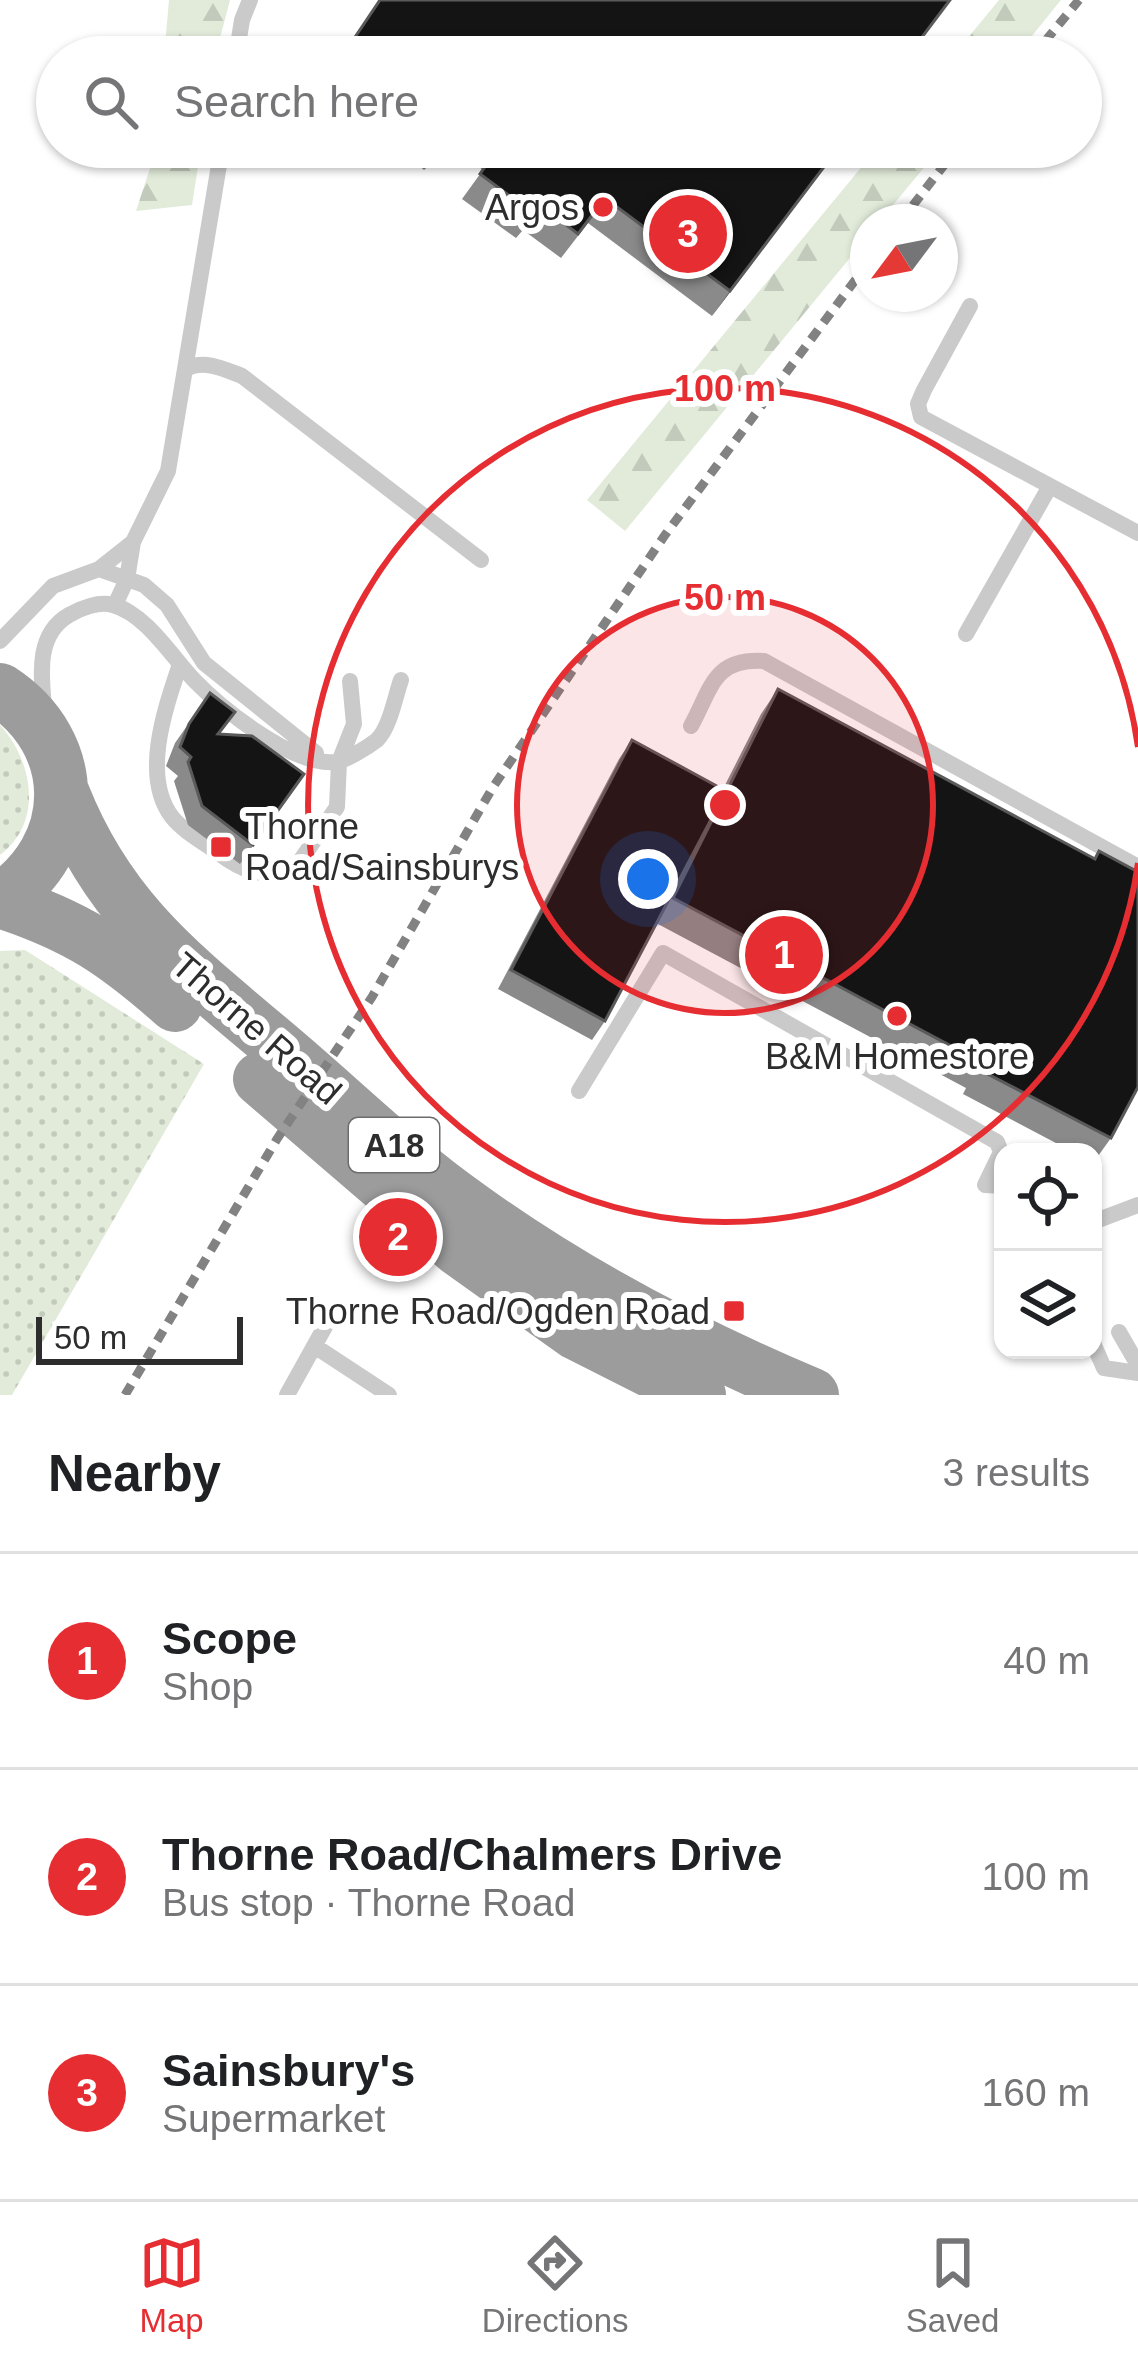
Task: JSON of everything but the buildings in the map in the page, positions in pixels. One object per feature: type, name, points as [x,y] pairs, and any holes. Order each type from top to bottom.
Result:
[{"type":"highway","name":"A18","points":[[0,690],[23,706],[48,738],[63,794],[61,817],[46,856],[19,888],[0,900]]},
{"type":"highway","name":"Thorne Road","points":[[63,794],[87,848],[152,938],[449,1192],[605,1294],[714,1352],[812,1395]]},
{"type":"highway","name":"Thorne Road","points":[[0,900],[56,920],[125,962],[458,1250],[576,1334],[699,1395]]},
{"type":"lane","points":[[239,36],[250,0]]},
{"type":"lane","points":[[115,605],[127,579],[133,542],[168,471],[219,168]]},
{"type":"lane","points":[[970,305],[924,390],[918,404],[921,417],[1138,533]]},
{"type":"lane","points":[[186,369],[194,364],[218,366],[242,376],[481,560]]},
{"type":"lane","points":[[966,634],[1050,486]]},
{"type":"lane","points":[[0,641],[53,586],[99,569],[133,542]]},
{"type":"lane","points":[[99,569],[144,585],[167,605],[204,663],[223,682],[298,741],[339,762]]},
{"type":"lane","points":[[48,738],[41,661],[46,640],[58,622],[97,604],[115,605],[157,637],[197,683],[273,742],[316,760],[339,762],[376,740],[401,680]]},
{"type":"lane","points":[[691,726],[722,669],[738,659],[764,661],[1138,867]]},
{"type":"lane","points":[[180,664],[166,716],[157,790],[174,820],[243,872],[273,875],[294,870],[337,806],[339,762],[354,724],[350,681]]},
{"type":"lane","points":[[579,1091],[663,953],[998,1143]]},
{"type":"lane","points":[[1102,1219],[1138,1205]]},
{"type":"lane","points":[[287,1395],[332,1314]]},
{"type":"lane","points":[[1100,1359],[1104,1368],[1138,1369],[1119,1332]]},
{"type":"lane","points":[[316,1347],[389,1395]]},
{"type":"green space","points":[[169,0],[230,0],[221,36],[166,36]]},
{"type":"green space","points":[[999,0],[1061,0],[1032,36],[969,36]]},
{"type":"green space","points":[[150,168],[198,168],[192,205],[136,211]]},
{"type":"green space","points":[[861,168],[924,168],[894,204],[850,204],[850,258],[625,531],[587,500]]},
{"type":"green space","points":[[0,725],[20,756],[29,791],[23,826],[0,855]]},
{"type":"green space","points":[[25,950],[204,1064],[12,1395],[0,1395],[0,951]]},
{"type":"railway","points":[[1049,36],[1079,0]]},
{"type":"railway","points":[[914,204],[942,168]]},
{"type":"railway","points":[[125,1395],[277,1139],[372,997],[493,787],[665,535],[850,287]]},
{"type":"place","name":"Argos","points":[[603,207]]},
{"type":"place","name":"Sainsbury's","points":[[688,234]]},
{"type":"place","name":"Thorne Road/Sainsburys","points":[[221,847]]},
{"type":"place","name":"Scope","points":[[784,955]]},
{"type":"place","name":"B&M Homestore","points":[[897,1016]]},
{"type":"place","name":"Thorne Road/Chalmers Drive","points":[[398,1237]]},
{"type":"place","name":"Thorne Road/Ogden Road","points":[[734,1311]]}]
